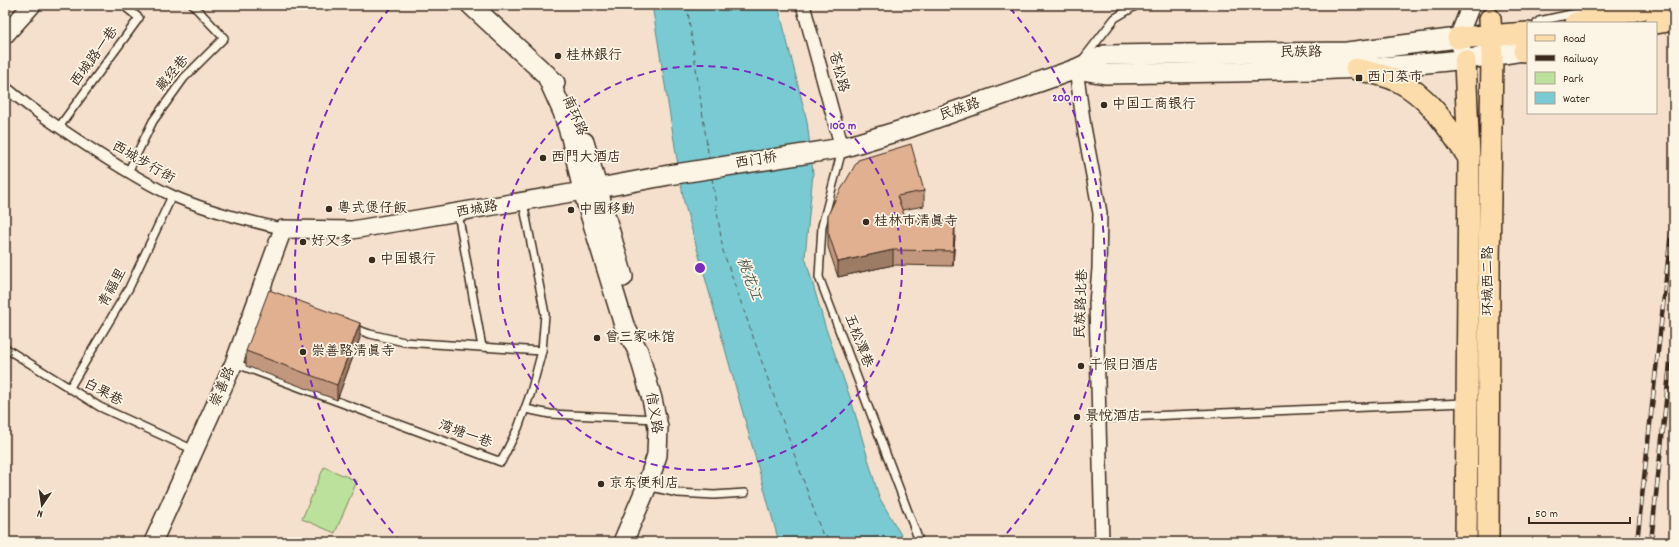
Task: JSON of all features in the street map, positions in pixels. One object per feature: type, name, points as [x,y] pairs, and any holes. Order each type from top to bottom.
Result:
[{"type":"main road","name":"南环路","points":[[471,5],[546,74],[563,112],[636,322],[638,351]]},
{"type":"main road","points":[[1582,16],[1659,5]]},
{"type":"main road","points":[[1657,23],[1674,20]]},
{"type":"main road","name":"民族路","points":[[842,148],[905,129],[1076,69],[1105,55],[1347,52],[1458,38],[1488,29],[1527,39]]},
{"type":"main road","name":"民族路","points":[[1076,69],[1105,74],[1356,69],[1465,60],[1488,29]]},
{"type":"main road","name":"环城西二路","points":[[1488,29],[1488,542]]},
{"type":"main road","name":"环城西二路","points":[[1465,60],[1469,158],[1466,542]]},
{"type":"main road","points":[[1356,69],[1397,81],[1413,90],[1433,108],[1469,158]]},
{"type":"main road","name":"西门桥","points":[[669,175],[842,148]]},
{"type":"main road","name":"西城路","points":[[590,189],[669,175]]},
{"type":"main road","name":"信义路","points":[[623,542],[647,486],[657,455],[658,427],[652,399],[638,351]]},
{"type":"street","points":[[5,36],[32,5]]},
{"type":"street","name":"苍松路","points":[[803,5],[842,148]]},
{"type":"street","points":[[1465,60],[1458,38],[1471,5]]},
{"type":"street","name":"民族路北巷","points":[[1076,69],[1084,127],[1100,213],[1099,269],[1096,303],[1102,542]]},
{"type":"street","name":"西城步行街","points":[[5,87],[59,127],[128,172],[172,196],[224,214],[283,229]]},
{"type":"street","name":"西城路","points":[[283,229],[352,230],[458,213],[590,189]]},
{"type":"street","name":"崇善路","points":[[153,542],[234,363],[263,293],[283,229]]},
{"type":"lane","name":"西城路一巷","points":[[59,127],[139,18],[123,5]]},
{"type":"lane","name":"藏经巷","points":[[128,172],[153,121],[184,78],[224,38],[193,5]]},
{"type":"lane","points":[[1076,69],[1115,18],[1136,5]]},
{"type":"lane","points":[[1539,22],[1582,16]]},
{"type":"lane","name":"五松潭巷","points":[[842,148],[822,226],[819,277],[918,538]]},
{"type":"lane","name":"青福里","points":[[69,389],[129,288],[172,196]]},
{"type":"lane","name":"湾塘一巷","points":[[234,363],[501,462],[526,409],[542,351],[545,314],[523,201]]},
{"type":"lane","points":[[458,213],[482,347]]},
{"type":"lane","points":[[348,326],[370,334],[404,342],[542,351]]},
{"type":"lane","name":"白果巷","points":[[5,348],[100,408],[194,450]]},
{"type":"lane","points":[[1099,418],[1466,402]]},
{"type":"lane","points":[[526,409],[550,414],[656,419]]},
{"type":"lane","points":[[647,486],[685,494],[714,495],[745,493]]},
{"type":"green space","points":[[324,467],[357,481],[335,533],[302,519]]},
{"type":"water","name":"桃花江","points":[[652,5],[778,5],[807,121],[813,173],[805,257],[825,326],[852,403],[879,497],[905,542],[779,542],[684,202]]},
{"type":"building","name":"桂林市清真寺","points":[[911,144],[924,191],[897,196],[906,220],[955,220],[953,251],[893,250],[838,262],[828,232],[828,215],[858,160]]},
{"type":"building","name":"崇善路清真寺","points":[[269,290],[360,323],[337,385],[246,351]]},
{"type":"ferry route","points":[[687,5],[709,159]]},
{"type":"ferry route","points":[[712,178],[723,251],[825,542]]},
{"type":"railway","points":[[1637,542],[1674,206]]},
{"type":"railway","points":[[1651,542],[1674,326]]},
{"type":"place","name":"桂林銀行","points":[[558,56]]},
{"type":"place","name":"西门菜市","points":[[1359,78]]},
{"type":"place","name":"中国工商银行","points":[[1104,105]]},
{"type":"place","name":"西門大酒店","points":[[543,158]]},
{"type":"place","name":"粵式煲仔飯","points":[[329,209]]},
{"type":"place","name":"中國移動","points":[[571,210]]},
{"type":"place","name":"桂林市清真寺","points":[[866,222]]},
{"type":"place","name":"好又多","points":[[303,242]]},
{"type":"place","name":"中国银行","points":[[372,260]]},
{"type":"place","name":"曾三家味馆","points":[[597,338]]},
{"type":"place","name":"崇善路清真寺","points":[[303,352]]},
{"type":"place","name":"干假日酒店","points":[[1081,366]]},
{"type":"place","name":"景悅酒店","points":[[1077,417]]},
{"type":"place","name":"京东便利店","points":[[601,484]]}]
